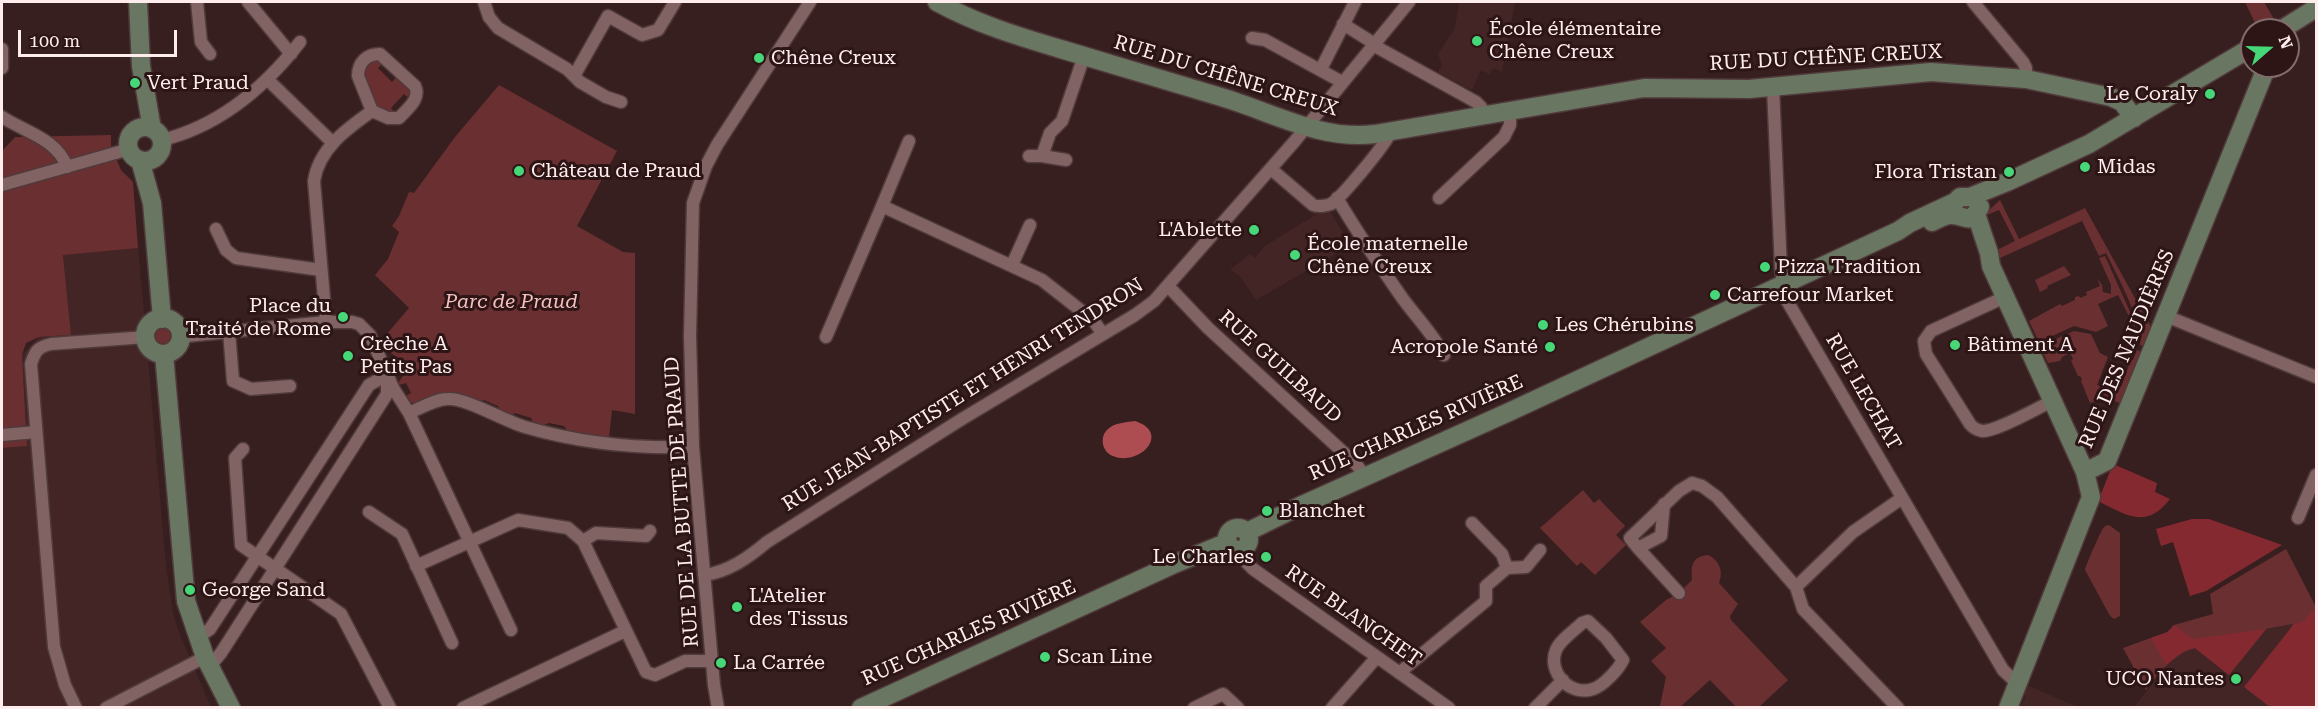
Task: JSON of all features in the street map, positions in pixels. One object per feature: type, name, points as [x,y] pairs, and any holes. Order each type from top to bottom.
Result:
[{"type":"street","points":[[138,2],[141,66],[138,83],[146,143],[162,319]]},
{"type":"street","points":[[197,2],[201,42],[210,54]]},
{"type":"street","points":[[248,2],[291,54]]},
{"type":"street","points":[[484,2],[489,17],[498,28],[567,69],[580,82],[606,97],[621,102]]},
{"type":"street","points":[[574,76],[608,16],[642,35],[658,30],[675,2]]},
{"type":"street","name":"RUE DE LA BUTTE DE PRAUD","points":[[718,708],[693,447],[690,336],[693,203],[706,166],[717,146],[810,2]]},
{"type":"street","name":"RUE DU CHÊNE CREUX","points":[[937,2],[964,17],[1084,56],[1243,103],[1305,126],[1352,135],[1391,131],[1644,88],[1749,89],[1931,72],[2026,79],[2111,97],[2122,102],[2134,118]]},
{"type":"street","points":[[1321,69],[1355,2]]},
{"type":"street","name":"RUE JEAN-BAPTISTE ET HENRI TENDRON","points":[[704,575],[724,571],[746,558],[962,419],[1142,311],[1168,286],[1271,169],[1409,2]]},
{"type":"street","points":[[1973,2],[2023,62],[2026,68],[2026,79]]},
{"type":"street","points":[[2300,18],[2316,8]]},
{"type":"street","points":[[1343,24],[1374,45],[1476,102],[1481,107],[1484,116]]},
{"type":"street","points":[[1252,39],[1265,40],[1342,82]]},
{"type":"street","points":[[2,185],[184,132],[225,112],[268,80],[300,42]]},
{"type":"street","points":[[2,49],[2,68]]},
{"type":"street","points":[[380,54],[415,86],[417,92],[416,99],[399,117],[388,118],[372,111],[358,76],[358,69],[368,56],[380,54]]},
{"type":"street","points":[[2085,472],[1989,261],[1989,253],[1967,210],[2007,182],[2089,144],[2240,55]]},
{"type":"street","points":[[1042,156],[1050,133],[1062,121],[1084,56]]},
{"type":"street","name":"RUE DES NAUDIÈRES","points":[[2008,708],[2090,504],[2089,483],[2085,472],[2107,461],[2262,78]]},
{"type":"street","points":[[268,80],[333,143]]},
{"type":"street","name":"RUE LECHAT","points":[[1773,87],[1783,284],[1786,299],[2003,670],[2018,684]]},
{"type":"street","points":[[1439,198],[1504,136],[1510,125],[1510,110]]},
{"type":"street","points":[[326,322],[315,181],[318,168],[333,143],[342,132],[372,111]]},
{"type":"street","points":[[2,117],[50,143],[67,167]]},
{"type":"street","points":[[1271,169],[1316,207],[1330,204],[1384,145],[1391,131]]},
{"type":"street","points":[[826,337],[909,141]]},
{"type":"street","points":[[1029,156],[1066,160]]},
{"type":"street","points":[[1336,198],[1403,299],[1422,325],[1435,337],[1443,355]]},
{"type":"street","points":[[882,206],[1012,264],[1052,287],[1093,320],[1103,334]]},
{"type":"street","name":"RUE CHARLES RIVIÈRE","points":[[861,708],[1173,565],[1239,541],[1365,476],[1509,412],[1898,231],[1913,229],[1967,210]]},
{"type":"street","points":[[1012,264],[1030,225]]},
{"type":"street","points":[[216,229],[226,250],[236,258],[321,270]]},
{"type":"street","name":"RUE GUILBAUD","points":[[1168,286],[1208,328],[1356,464],[1365,476]]},
{"type":"street","points":[[2005,297],[1931,331],[1924,340],[1926,354],[1970,424],[1977,430],[1984,431],[1999,426],[2052,401]]},
{"type":"street","points":[[2166,316],[2316,377]]},
{"type":"street","points":[[162,319],[175,323],[181,334],[178,347],[171,353],[164,354],[152,350],[146,337],[150,325],[162,319]]},
{"type":"street","points":[[181,334],[187,336],[326,322],[352,322],[365,329],[409,414],[511,630]]},
{"type":"street","points":[[229,331],[233,381],[251,389],[290,386]]},
{"type":"street","points":[[76,708],[65,685],[54,647],[31,364],[34,353],[40,347],[51,344],[146,337]]},
{"type":"street","points":[[164,354],[186,601],[207,662],[231,708]]},
{"type":"street","points":[[197,638],[210,629],[369,385],[387,375]]},
{"type":"street","points":[[106,708],[207,662],[221,653],[387,394],[387,375]]},
{"type":"street","points":[[409,414],[440,400],[453,399],[522,426],[566,438],[613,446],[693,447]]},
{"type":"street","points":[[2,435],[36,432]]},
{"type":"street","points":[[243,449],[235,458],[241,545],[341,614],[390,708]]},
{"type":"street","points":[[316,464],[334,476]]},
{"type":"street","points":[[2298,518],[2316,475]]},
{"type":"street","points":[[1679,593],[1630,538],[1679,490],[1692,483],[1697,483],[1718,497],[1796,587],[1803,609],[1898,708]]},
{"type":"street","points":[[1796,587],[1852,532],[1902,498]]},
{"type":"street","points":[[1638,548],[1660,536],[1664,504]]},
{"type":"street","points":[[369,512],[402,534],[452,643]]},
{"type":"street","points":[[416,566],[518,520],[568,528],[583,541],[641,665],[649,674],[655,675],[686,661],[712,661]]},
{"type":"street","points":[[1472,523],[1502,554],[1507,568]]},
{"type":"street","points":[[583,541],[597,533],[646,536],[650,531]]},
{"type":"street","name":"RUE BLANCHET","points":[[1239,541],[1247,563],[1253,569],[1449,708]]},
{"type":"street","points":[[1399,673],[1486,601],[1486,586],[1507,568],[1526,567],[1540,550]]},
{"type":"street","points":[[1588,621],[1606,638],[1623,660],[1592,690],[1572,689],[1563,680],[1556,672],[1554,658],[1557,648],[1582,623],[1588,621]]},
{"type":"street","points":[[463,708],[625,630]]},
{"type":"street","points":[[1332,708],[1377,657]]},
{"type":"street","points":[[1535,708],[1563,680]]},
{"type":"street","points":[[1194,708],[1223,694],[1238,708]]},
{"type":"shaded area","name":"École élémentaire Chêne Creux","points":[[1459,2],[1515,2],[1502,72],[1494,68],[1489,74],[1481,70],[1472,90],[1438,72],[1442,65],[1438,54],[1455,28]]},
{"type":"shaded area","name":"École maternelle Chêne Creux","points":[[1329,210],[1346,237],[1334,245],[1339,252],[1256,300],[1240,276],[1230,270],[1250,254],[1255,258],[1265,246],[1320,212],[1322,214]]},
{"type":"shaded area","points":[[138,245],[166,566],[173,613],[211,707],[2,708],[2,448],[27,446],[22,355],[39,337],[71,335],[63,254]]},
{"type":"shaded area","points":[[1135,421],[1146,426],[1151,433],[1148,447],[1133,457],[1123,458],[1109,454],[1103,444],[1105,432],[1114,425]]},
{"type":"shaded area","points":[[2113,464],[2157,483],[2155,492],[2170,499],[2161,509],[2144,517],[2127,515],[2098,501]]},
{"type":"shaded area","points":[[2192,519],[2209,519],[2282,545],[2206,591],[2190,596],[2173,542],[2161,546],[2156,529]]},
{"type":"shaded area","points":[[2316,607],[2316,707],[2270,707],[2244,687],[2294,624],[2304,621]]},
{"type":"shaded area","name":"UCO Nantes","points":[[2294,624],[2291,628],[2316,707],[2133,708],[2185,643]]},
{"type":"shaded area","points":[[2174,625],[2193,639],[2266,629],[2229,675],[2195,648],[2184,651],[2166,665],[2151,638],[2168,632]]},
{"type":"shaded area","name":"UCO Nantes","points":[[2024,684],[2078,707],[2015,708],[2022,704],[2025,698],[2025,690],[2022,688]]},
{"type":"green space","points":[[2245,2],[2264,2],[2273,18],[2253,18]]},
{"type":"green space","points":[[375,58],[383,63],[378,68],[392,82],[397,76],[411,92],[410,99],[404,94],[391,108],[394,114],[380,110],[362,77],[362,68]]},
{"type":"green space","name":"Parc de Praud","points":[[499,85],[617,151],[577,226],[623,252],[635,253],[635,414],[612,410],[609,438],[568,432],[564,426],[549,423],[541,426],[534,424],[531,418],[515,413],[510,416],[501,412],[498,406],[484,400],[477,403],[453,393],[443,394],[420,403],[409,401],[404,397],[411,393],[406,383],[399,385],[398,383],[410,366],[382,347],[380,342],[409,308],[375,275],[388,259],[399,232],[392,226],[409,192],[414,193],[455,137]]},
{"type":"green space","points":[[111,135],[111,146],[121,170],[133,182],[138,248],[63,255],[71,335],[39,337],[26,343],[22,355],[27,446],[2,448],[2,151],[15,137]]},
{"type":"green space","points":[[2000,200],[2019,239],[2085,208],[2151,327],[2143,346],[2140,345],[2141,337],[2129,300],[2116,273],[2106,253],[2099,256],[2082,221],[2000,258],[1997,250],[2015,241],[1999,210],[1987,215],[1986,213]]},
{"type":"green space","points":[[2105,256],[2135,323],[2135,328],[2118,295],[2098,304],[2108,326],[2096,332],[2074,326],[2039,342],[2029,321],[2060,304],[2062,306],[2075,300],[2075,297],[2080,298],[2087,295],[2086,292],[2100,286],[2097,278],[2102,285],[2103,292],[2111,294],[2111,285],[2099,258]]},
{"type":"green space","points":[[2064,266],[2071,275],[2047,286],[2048,288],[2040,292],[2035,280]]},
{"type":"green space","points":[[162,325],[170,329],[174,337],[170,345],[162,349],[154,345],[150,337],[154,329]]},
{"type":"green space","points":[[2074,331],[2091,334],[2100,353],[2108,357],[2097,385],[2117,393],[2131,360],[2137,350],[2141,352],[2120,403],[2105,398],[2090,403],[2082,379],[2078,376],[2071,361],[2073,359],[2070,353],[2062,357],[2060,361],[2048,363],[2040,346]]},
{"type":"green space","points":[[1583,490],[1594,503],[1599,499],[1625,526],[1616,535],[1626,545],[1595,575],[1581,562],[1577,566],[1540,528]]},
{"type":"green space","points":[[2109,525],[2120,533],[2120,616],[2114,619],[2110,616],[2085,570],[2103,529]]},
{"type":"green space","points":[[2286,549],[2316,607],[2316,651],[2290,629],[2293,624],[2266,629],[2229,675],[2195,648],[2173,659],[2146,690],[2123,648],[2167,632],[2174,625],[2213,614],[2210,594]]},
{"type":"green space","points":[[1708,555],[1720,566],[1719,583],[1738,604],[1730,616],[1731,620],[1788,680],[1759,707],[1736,707],[1710,680],[1680,707],[1660,706],[1666,677],[1651,661],[1666,648],[1640,622],[1666,600],[1679,593],[1692,580],[1692,566],[1695,560]]},
{"type":"place","name":"École élémentaire Chêne Creux","points":[[1477,41]]},
{"type":"place","name":"Chêne Creux","points":[[759,58]]},
{"type":"place","name":"Vert Praud","points":[[135,83]]},
{"type":"place","name":"Le Coraly","points":[[2210,94]]},
{"type":"place","name":"Midas","points":[[2085,167]]},
{"type":"place","name":"Château de Praud","points":[[519,171]]},
{"type":"place","name":"Flora Tristan","points":[[2009,172]]},
{"type":"place","name":"L'Ablette","points":[[1254,230]]},
{"type":"place","name":"École maternelle Chêne Creux","points":[[1295,255]]},
{"type":"place","name":"Pizza Tradition","points":[[1765,267]]},
{"type":"place","name":"Carrefour Market","points":[[1715,295]]},
{"type":"place","name":"Place du Traité de Rome","points":[[343,317]]},
{"type":"place","name":"Les Chérubins","points":[[1543,325]]},
{"type":"place","name":"Bâtiment A","points":[[1955,345]]},
{"type":"place","name":"Acropole Santé","points":[[1550,347]]},
{"type":"place","name":"Crèche A Petits Pas","points":[[348,356]]},
{"type":"place","name":"Blanchet","points":[[1267,511]]},
{"type":"place","name":"Le Charles","points":[[1266,557]]},
{"type":"place","name":"George Sand","points":[[190,590]]},
{"type":"place","name":"L'Atelier des Tissus","points":[[737,607]]},
{"type":"place","name":"Scan Line","points":[[1045,657]]},
{"type":"place","name":"La Carrée","points":[[721,663]]},
{"type":"place","name":"UCO Nantes","points":[[2236,679]]}]
